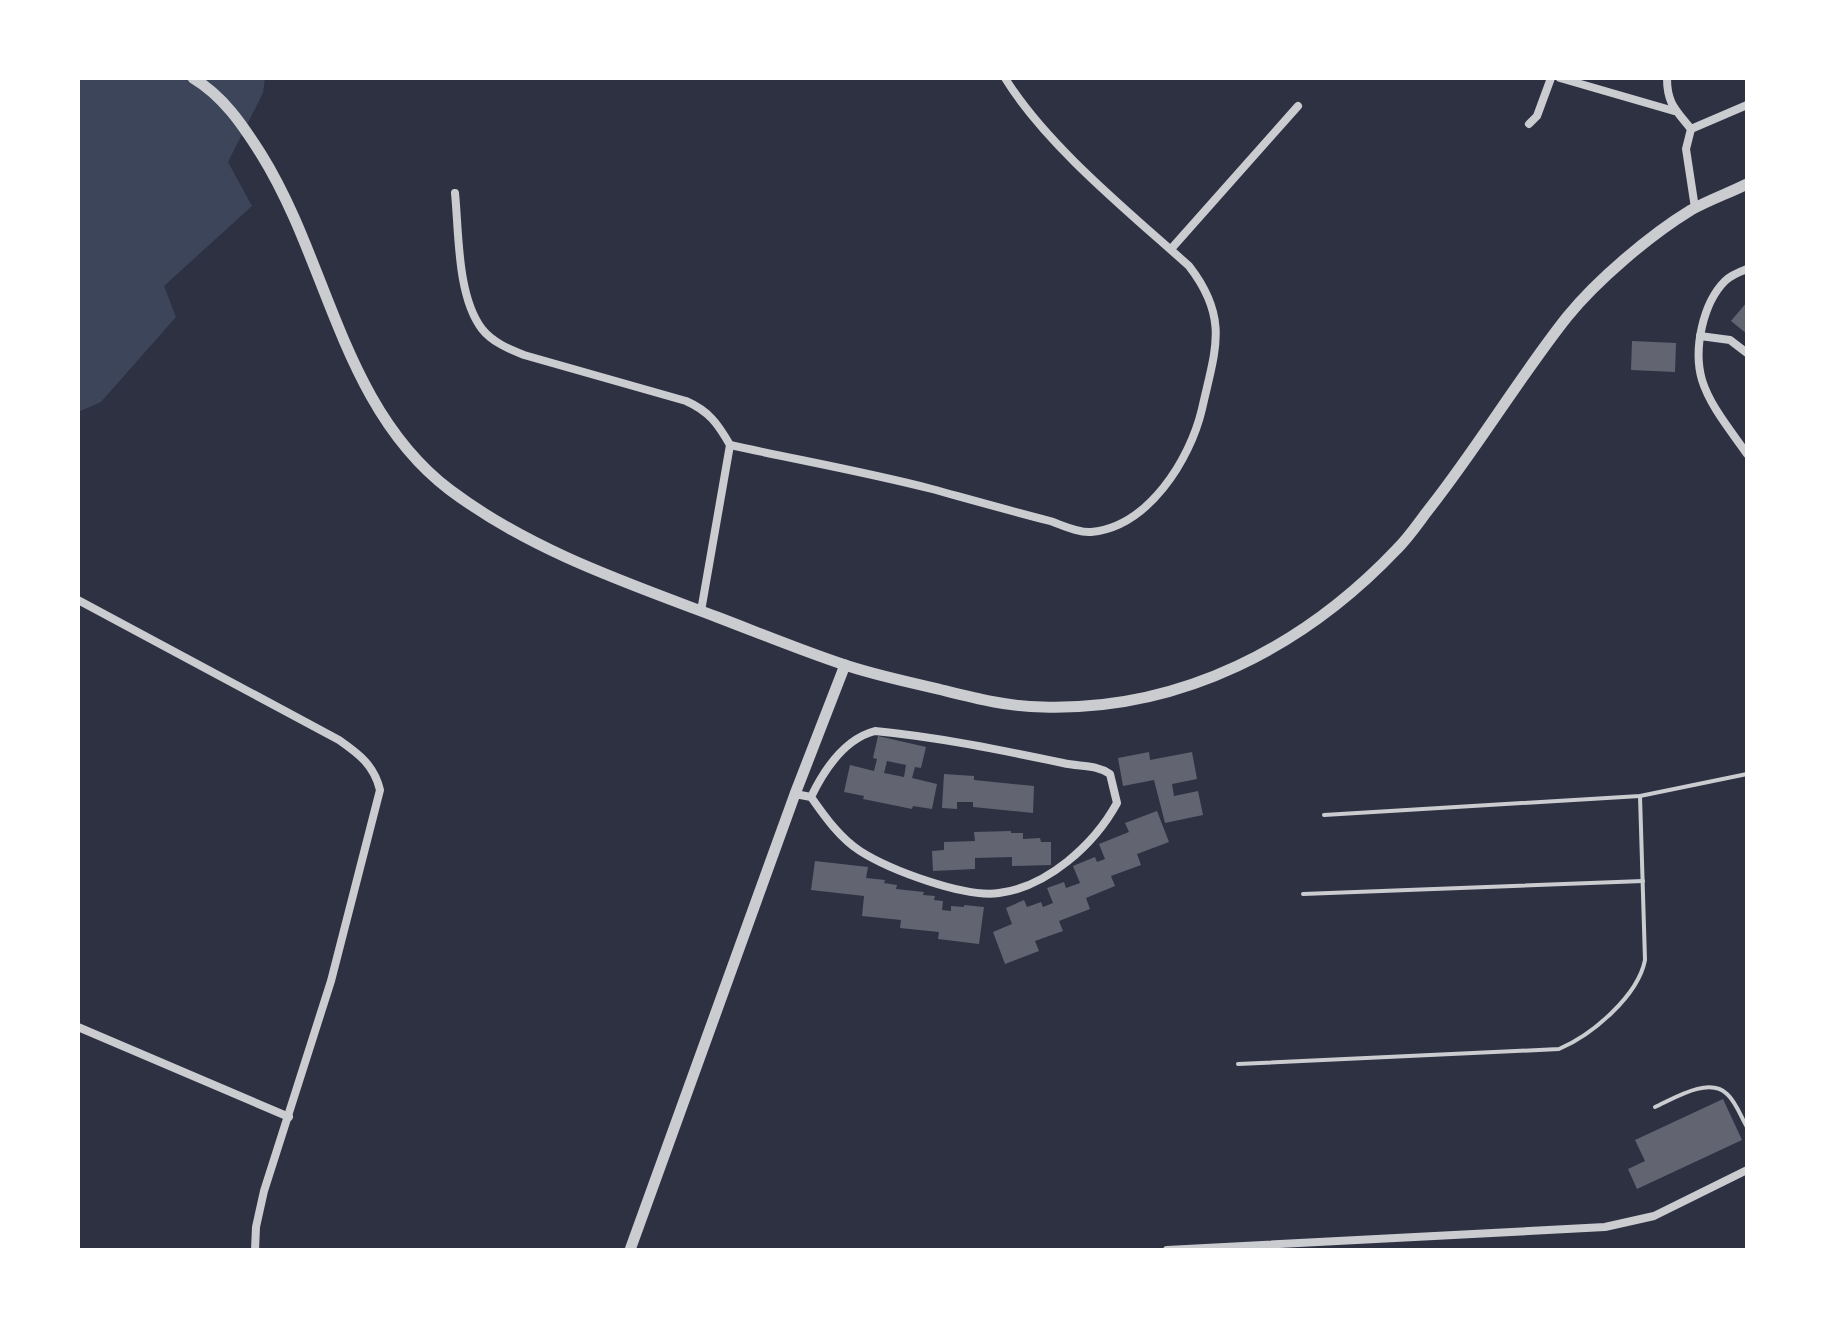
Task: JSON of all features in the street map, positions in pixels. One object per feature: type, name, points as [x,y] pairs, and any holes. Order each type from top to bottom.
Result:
[{"type":"street","points":[[193,78],[208,87],[239,119],[281,186],[316,266],[350,357],[377,410],[443,485],[497,524],[572,561],[845,665],[982,700],[1041,708],[1100,704],[1157,694],[1202,681],[1256,659],[1340,603],[1400,547],[1459,471],[1570,313],[1601,280],[1695,208],[1747,184]]},
{"type":"street","points":[[730,445],[929,488],[1089,532],[1119,525],[1156,499],[1196,433],[1218,339],[1216,317],[1202,281],[1189,266],[1083,169],[1030,113],[1005,78]]},
{"type":"street","points":[[1529,124],[1537,116],[1551,78]]},
{"type":"street","points":[[1560,78],[1674,111]]},
{"type":"street","points":[[1667,78],[1674,111],[1691,129]]},
{"type":"street","points":[[1691,129],[1747,105]]},
{"type":"street","points":[[1171,249],[1298,106]]},
{"type":"street","points":[[1691,129],[1686,149],[1695,208]]},
{"type":"street","points":[[455,193],[463,279],[474,315],[483,330],[500,344],[524,355],[686,401],[715,419],[730,445],[701,611]]},
{"type":"street","points":[[1745,271],[1728,277],[1705,316],[1700,336],[1700,366],[1707,392],[1747,454]]},
{"type":"street","points":[[1700,336],[1730,340],[1747,353]]},
{"type":"street","points":[[78,600],[339,740],[363,757],[380,790],[331,981],[264,1191],[256,1227],[255,1250]]},
{"type":"street","points":[[630,1250],[795,794],[845,665]]},
{"type":"street","points":[[795,794],[811,797],[835,828],[858,850],[894,868],[981,894],[1000,893],[1032,882],[1073,856],[1092,838],[1117,803],[1110,774],[1098,766],[1074,765],[875,731],[863,734],[841,753],[821,777],[811,797]]},
{"type":"street","points":[[78,1027],[289,1117]]},
{"type":"street","points":[[1167,1250],[1605,1227],[1654,1216],[1747,1170]]},
{"type":"lane","points":[[1324,815],[1640,796],[1747,774]]},
{"type":"lane","points":[[1238,1064],[1559,1049],[1573,1043],[1623,1002],[1642,976],[1645,960],[1640,796]]},
{"type":"lane","points":[[1303,894],[1643,881]]},
{"type":"lane","points":[[1655,1107],[1684,1093],[1706,1088],[1719,1089],[1731,1098],[1747,1127]]},
{"type":"shaded area","points":[[78,78],[265,78],[263,93],[228,162],[252,206],[164,286],[176,317],[101,402],[78,412]]},
{"type":"building","points":[[1747,302],[1747,334],[1731,321]]},
{"type":"building","points":[[1632,341],[1676,343],[1675,372],[1631,370]]},
{"type":"building","points":[[878,736],[926,747],[921,768],[915,767],[912,778],[937,784],[932,809],[913,806],[912,809],[844,792],[850,765],[874,771],[877,759],[873,758]],"holes":[[[887,761],[906,765],[904,777],[884,773]]]},
{"type":"building","points":[[1149,752],[1150,760],[1192,752],[1197,779],[1172,784],[1174,796],[1198,791],[1203,815],[1165,823],[1154,780],[1123,786],[1118,758]]},
{"type":"building","points":[[944,774],[1034,786],[1033,813],[973,807],[973,802],[957,802],[957,809],[942,808]]},
{"type":"building","points":[[1157,811],[1169,842],[1137,854],[1141,865],[1111,876],[1115,886],[1086,898],[1090,909],[1059,921],[1063,931],[1035,941],[1039,951],[1005,964],[993,932],[1012,924],[1006,908],[1024,900],[1027,907],[1041,902],[1043,907],[1053,903],[1047,888],[1064,882],[1066,888],[1080,883],[1073,866],[1095,857],[1097,862],[1105,859],[1099,844],[1129,832],[1125,823]]},
{"type":"building","points":[[974,832],[1023,833],[1023,839],[1040,838],[1041,842],[1051,842],[1051,865],[1012,866],[1012,857],[975,858],[975,869],[933,871],[932,851],[944,850],[944,842],[975,841]]},
{"type":"building","points":[[815,861],[868,867],[866,878],[885,880],[884,883],[897,885],[896,889],[935,896],[934,900],[943,901],[942,910],[951,911],[951,906],[964,905],[984,907],[979,944],[938,939],[939,932],[900,928],[901,920],[862,916],[864,896],[811,890]]},
{"type":"building","points":[[1723,1099],[1742,1140],[1637,1189],[1628,1169],[1645,1161],[1635,1140]]}]
